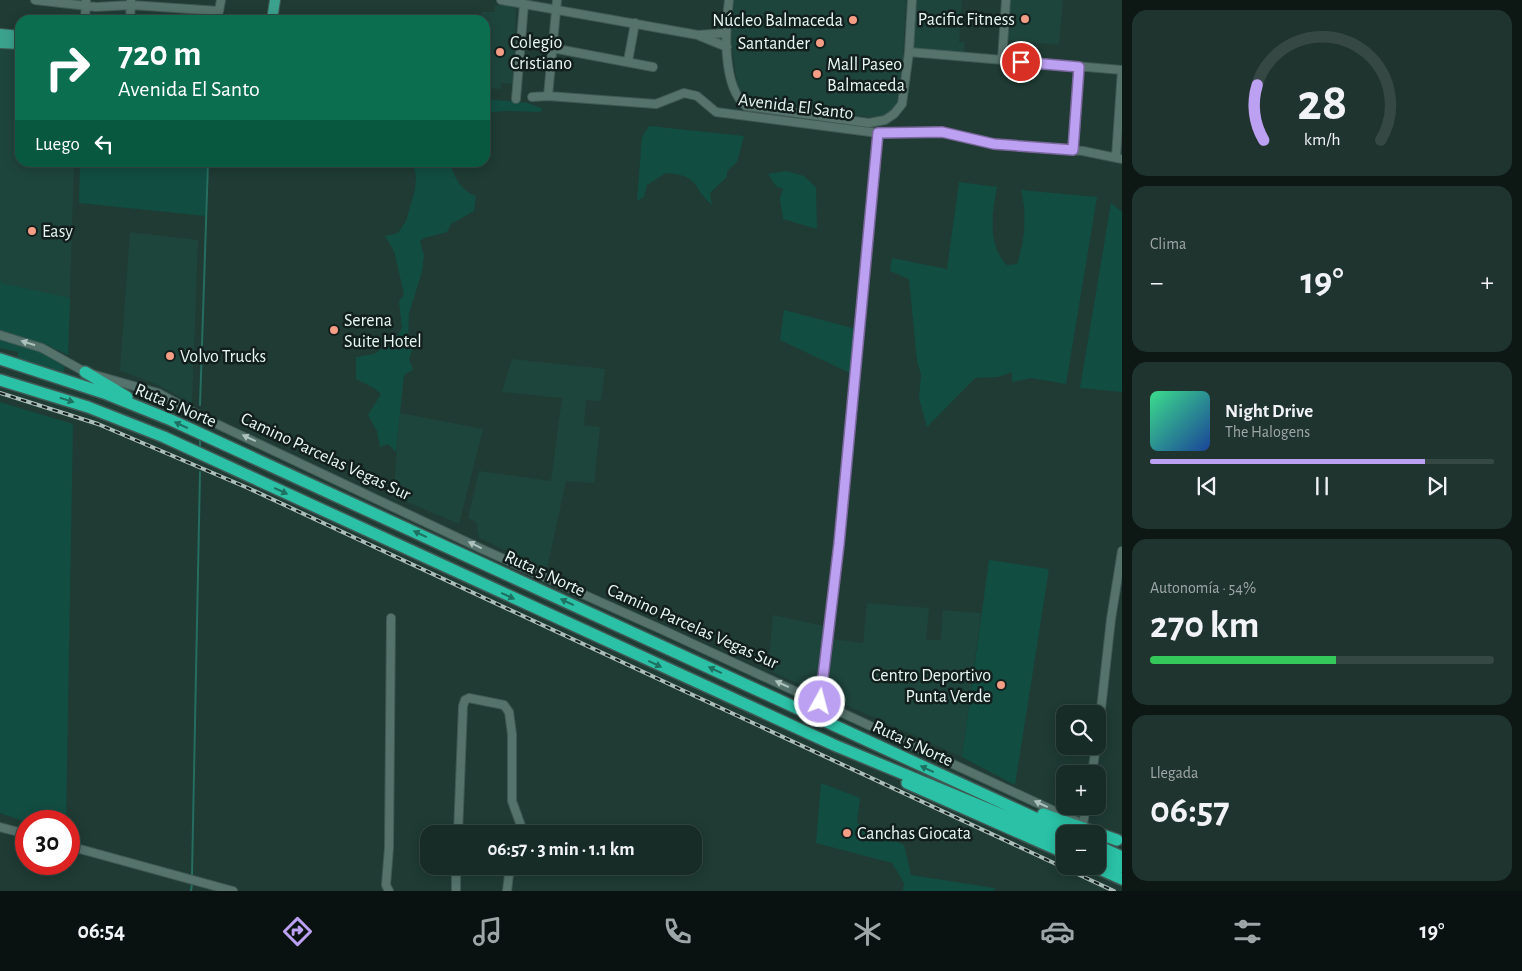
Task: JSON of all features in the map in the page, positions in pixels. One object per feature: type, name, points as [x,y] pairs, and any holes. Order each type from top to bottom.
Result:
[{"type":"highway","name":"Ruta 5 Norte","points":[[0,359],[154,413],[1056,828]]},
{"type":"highway","points":[[85,372],[154,413]]},
{"type":"highway","name":"Ruta 5 Norte","points":[[0,380],[88,407],[177,443],[834,745],[1056,837]]},
{"type":"highway","points":[[834,745],[925,792],[978,812],[1056,849]]},
{"type":"highway","points":[[971,789],[1119,841]]},
{"type":"highway","points":[[1106,850],[1122,857]]},
{"type":"highway","points":[[1106,860],[1122,867]]},
{"type":"highway","points":[[1106,872],[1122,879]]},
{"type":"main road","points":[[273,15],[275,0]]},
{"type":"main road","points":[[0,34],[15,36]]},
{"type":"main road","points":[[0,43],[15,44]]},
{"type":"street","points":[[35,0],[86,3],[175,4],[219,11],[221,0]]},
{"type":"street","points":[[501,0],[698,35],[727,47]]},
{"type":"street","points":[[548,96],[557,0]]},
{"type":"street","points":[[729,0],[725,33],[734,90],[738,100],[746,106],[869,123],[885,120],[894,114],[902,104],[909,52],[912,0]]},
{"type":"street","points":[[1002,60],[1006,0]]},
{"type":"street","points":[[516,98],[524,4]]},
{"type":"street","points":[[628,62],[634,23]]},
{"type":"street","points":[[698,35],[725,33]]},
{"type":"street","points":[[552,48],[653,67]]},
{"type":"street","points":[[909,52],[1122,70],[1119,158]]},
{"type":"street","points":[[1073,150],[1079,67]]},
{"type":"street","name":"Avenida El Santo","points":[[532,97],[548,96],[656,104],[684,93],[697,96],[716,112],[878,133],[942,132],[994,144],[1073,150],[1119,158]]},
{"type":"street","points":[[820,702],[839,544],[878,133]]},
{"type":"street","name":"Camino Parcelas Vegas Sur","points":[[0,335],[42,348],[85,372],[158,394],[204,418],[321,471],[484,550],[820,702],[1119,841]]},
{"type":"street","points":[[315,486],[321,471]]},
{"type":"street","points":[[1101,705],[1111,619],[1122,551]]},
{"type":"street","points":[[389,891],[386,884],[389,848],[391,618]]},
{"type":"street","points":[[458,825],[462,706],[465,700],[469,698],[504,705],[509,712],[512,734],[512,801],[521,825]]},
{"type":"street","points":[[1083,824],[1084,815]]},
{"type":"street","points":[[0,827],[15,831]]},
{"type":"street","points":[[80,849],[233,891]]},
{"type":"street","points":[[456,875],[456,891]]},
{"type":"street","points":[[507,891],[509,875]]},
{"type":"shaded area","name":"Mall Paseo Balmaceda","points":[[731,0],[906,0],[903,60],[897,103],[893,110],[878,118],[745,101],[739,94],[729,28]]},
{"type":"shaded area","points":[[916,0],[962,0],[959,42],[965,42],[964,53],[913,50]]},
{"type":"shaded area","points":[[1009,0],[1063,0],[1059,45],[1006,40]]},
{"type":"shaded area","name":"Colegio Cristiano","points":[[495,5],[516,6],[514,84],[501,83],[501,89],[490,88],[490,15],[481,15],[481,12],[495,12]]},
{"type":"shaded area","points":[[0,48],[15,49],[15,167],[74,167],[68,355],[45,344],[0,331]]},
{"type":"shaded area","points":[[490,99],[528,103],[543,109],[540,112],[490,112]]},
{"type":"shaded area","points":[[649,126],[744,136],[737,162],[727,171],[727,177],[710,193],[712,205],[691,179],[677,174],[666,173],[647,185],[644,197],[637,201],[642,137]]},
{"type":"shaded area","points":[[80,167],[207,167],[206,216],[79,203]]},
{"type":"shaded area","points":[[414,167],[451,167],[462,187],[476,196],[474,211],[451,224],[447,232],[424,238],[420,241],[424,255],[422,272],[409,313],[408,339],[415,341],[409,359],[413,370],[404,375],[396,452],[388,444],[380,447],[377,431],[368,415],[381,394],[374,388],[356,379],[356,357],[374,354],[383,348],[391,347],[402,328],[399,301],[404,294],[394,251],[385,236],[398,233],[406,221],[415,190],[416,176]]},
{"type":"shaded area","points":[[787,171],[804,176],[816,187],[817,229],[783,219],[780,198],[783,189],[776,186],[768,174]]},
{"type":"shaded area","points":[[959,182],[997,187],[993,218],[994,238],[996,248],[1007,265],[1017,264],[1022,246],[1024,217],[1021,190],[1097,197],[1066,384],[1031,378],[1012,382],[1012,372],[998,377],[975,378],[927,427],[919,398],[921,374],[917,361],[909,279],[890,271],[892,258],[947,269]]},
{"type":"shaded area","points":[[1111,203],[1122,212],[1122,392],[1080,388]]},
{"type":"shaded area","points":[[130,232],[198,240],[192,403],[156,384],[120,371]]},
{"type":"shaded area","points":[[0,274],[1,283],[70,298],[68,355],[45,344],[0,331]]},
{"type":"shaded area","points":[[784,310],[856,329],[850,373],[780,340]]},
{"type":"shaded area","points":[[0,339],[33,348],[65,364],[63,376],[18,361],[18,352],[0,348]]},
{"type":"shaded area","points":[[512,359],[605,369],[601,401],[586,400],[584,425],[600,427],[594,483],[566,481],[547,569],[479,538],[476,522],[468,518],[479,471],[551,481],[562,398],[502,392]]},
{"type":"shaded area","points":[[0,402],[73,424],[66,810],[15,810],[15,818],[0,813]]},
{"type":"shaded area","points":[[400,413],[483,429],[459,524],[393,496]]},
{"type":"shaded area","name":"Centro Deportivo Punta Verde","points":[[989,560],[1049,569],[1015,785],[962,757]]},
{"type":"shaded area","points":[[867,603],[929,608],[926,640],[941,640],[943,610],[981,613],[962,757],[768,670],[773,615],[833,628],[832,639],[863,643]]},
{"type":"shaded area","name":"Canchas Giocata","points":[[821,783],[860,798],[857,823],[904,845],[911,875],[995,888],[994,891],[903,891],[904,883],[892,863],[816,843]]},
{"type":"waterway","points":[[200,405],[208,167]]},
{"type":"waterway","points":[[200,437],[200,447]]},
{"type":"waterway","points":[[192,875],[200,472]]},
{"type":"waterway","points":[[191,891],[192,884]]},
{"type":"railway","points":[[0,393],[98,424],[248,488],[1114,891]]},
{"type":"place","name":"Pacific Fitness","points":[[1025,19]]},
{"type":"place","name":"Núcleo Balmaceda","points":[[853,20]]},
{"type":"place","name":"Santander","points":[[820,43]]},
{"type":"place","name":"Colegio Cristiano","points":[[500,52]]},
{"type":"place","name":"Mall Paseo Balmaceda","points":[[817,74]]},
{"type":"place","name":"Easy","points":[[32,231]]},
{"type":"place","name":"Serena Suite Hotel","points":[[334,330]]},
{"type":"place","name":"Volvo Trucks","points":[[170,356]]},
{"type":"place","name":"Centro Deportivo Punta Verde","points":[[1001,685]]},
{"type":"place","name":"Canchas Giocata","points":[[847,833]]},
{"type":"route","points":[[820,702],[839,544],[878,133],[913,134],[928,131],[942,132],[994,144],[1073,150],[1079,67],[1021,62]]}]
